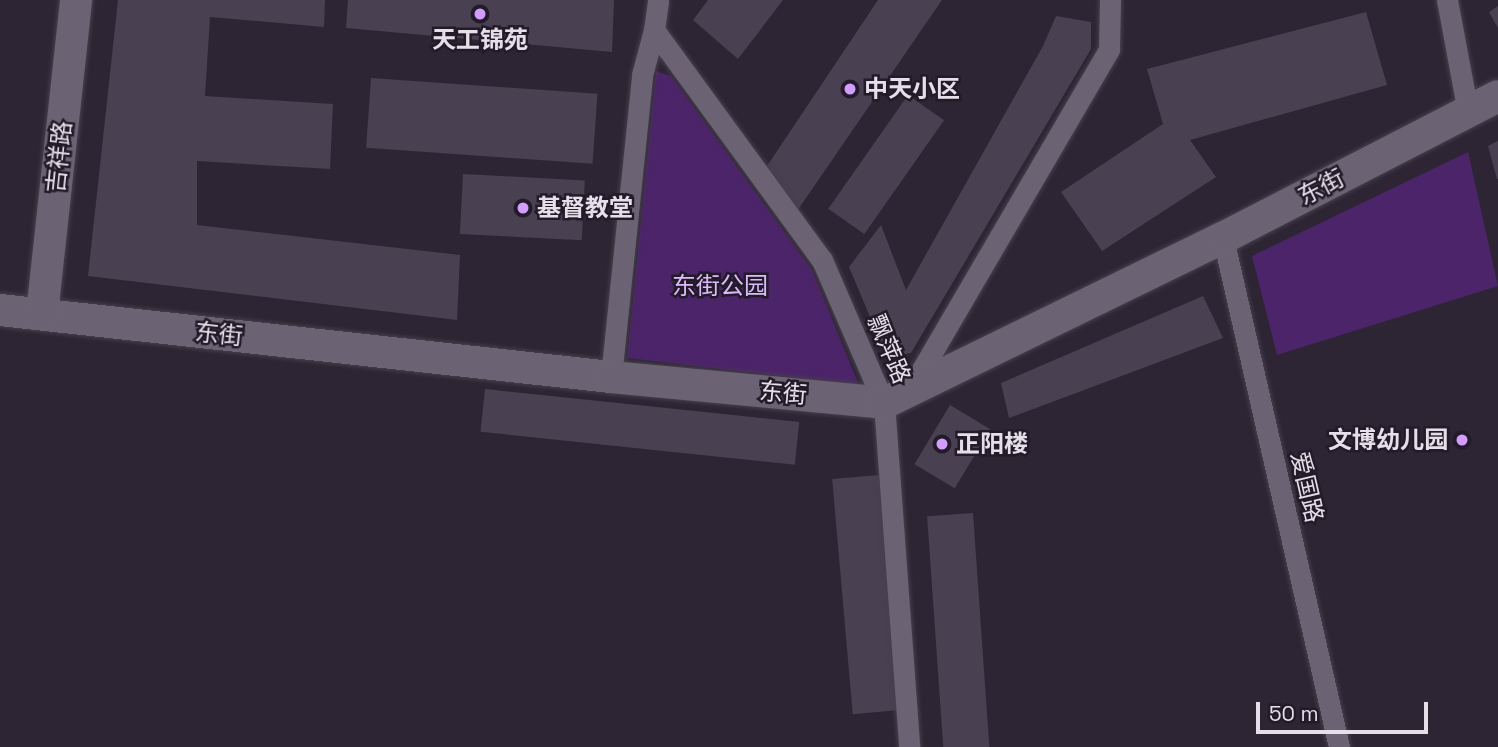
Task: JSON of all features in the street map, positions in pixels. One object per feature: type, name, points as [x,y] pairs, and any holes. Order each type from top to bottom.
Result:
[{"type":"street","name":"吉祥路","points":[[42,314],[76,0]]},
{"type":"street","points":[[611,377],[642,75],[654,30],[658,0]]},
{"type":"street","points":[[897,396],[1110,49],[1110,0]]},
{"type":"street","points":[[1447,0],[1468,111]]},
{"type":"street","name":"飘萍路","points":[[654,30],[822,260],[897,396],[909,747]]},
{"type":"street","name":"东街","points":[[0,310],[611,377],[897,396],[1223,238],[1498,96]]},
{"type":"street","name":"爱国路","points":[[1223,238],[1339,747]]},
{"type":"green space","name":"东街公园","points":[[656,71],[671,76],[812,270],[859,385],[627,358]]},
{"type":"green space","points":[[1468,152],[1498,286],[1277,355],[1252,256]]},
{"type":"building","points":[[118,0],[325,0],[324,27],[210,17],[205,96],[333,104],[330,169],[197,161],[197,225],[460,255],[457,320],[88,276]]},
{"type":"building","name":"天工锦苑","points":[[348,0],[614,0],[612,52],[346,28]]},
{"type":"building","points":[[708,0],[783,0],[738,59],[693,20]]},
{"type":"building","name":"中天小区","points":[[878,0],[942,0],[795,214],[759,178]]},
{"type":"building","points":[[1498,6],[1498,28],[1489,12]]},
{"type":"building","points":[[1366,12],[1387,85],[1190,140],[1216,177],[1102,251],[1061,192],[1163,124],[1147,69]]},
{"type":"building","points":[[1056,16],[1091,22],[1091,49],[911,353],[887,357],[849,267],[881,225],[906,290],[1043,46]]},
{"type":"building","points":[[371,78],[597,94],[593,164],[366,148]]},
{"type":"building","points":[[908,95],[944,120],[864,234],[828,209]]},
{"type":"building","points":[[1498,141],[1498,179],[1497,179],[1488,146]]},
{"type":"building","name":"基督教堂","points":[[463,174],[585,180],[582,240],[460,234]]},
{"type":"building","points":[[1203,296],[1223,338],[1009,418],[1001,383]]},
{"type":"building","points":[[485,389],[799,422],[795,465],[481,432]]},
{"type":"building","points":[[950,405],[990,429],[955,488],[914,464]]},
{"type":"building","points":[[879,475],[900,710],[853,714],[832,479]]},
{"type":"building","points":[[973,513],[989,747],[943,747],[927,516]]},
{"type":"place","name":"天工锦苑","points":[[480,14]]},
{"type":"place","name":"中天小区","points":[[850,89]]},
{"type":"place","name":"基督教堂","points":[[523,208]]},
{"type":"place","name":"文博幼儿园","points":[[1462,440]]},
{"type":"place","name":"正阳楼","points":[[942,444]]}]
